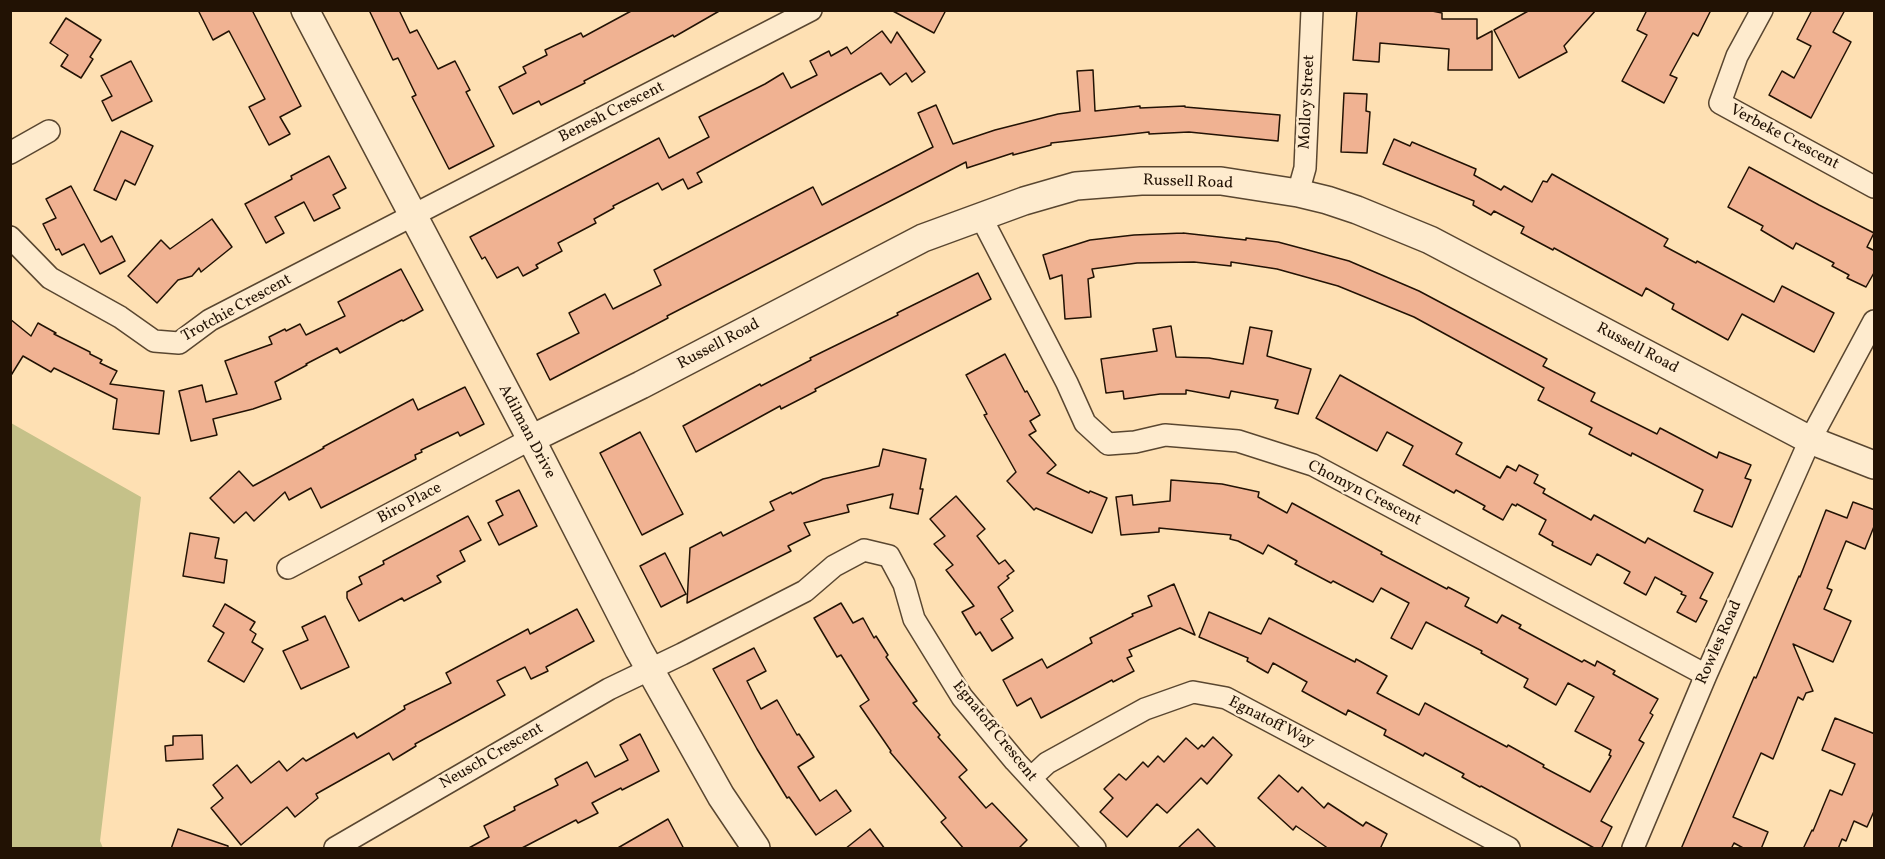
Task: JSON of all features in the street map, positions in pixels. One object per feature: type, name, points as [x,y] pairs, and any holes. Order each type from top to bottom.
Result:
[{"type":"street","name":"Adilman Drive","points":[[305,10],[650,670],[722,796],[756,849]]},
{"type":"street","name":"Benesh Crescent","points":[[412,216],[811,10]]},
{"type":"street","name":"Molloy Street","points":[[1298,193],[1305,168],[1312,10]]},
{"type":"street","name":"Verbeke Crescent","points":[[1762,10],[1737,56],[1720,103],[1875,187]]},
{"type":"street","points":[[10,153],[49,131]]},
{"type":"street","name":"Russell Road","points":[[531,440],[642,385],[923,238],[1024,201],[1076,186],[1141,181],[1221,181],[1327,200],[1430,240],[1810,440],[1875,465]]},
{"type":"street","name":"Trotchie Crescent","points":[[10,237],[50,278],[120,317],[154,341],[179,343],[210,320],[412,216]]},
{"type":"street","name":"Chomyn Crescent","points":[[981,217],[1068,383],[1085,423],[1108,444],[1135,442],[1166,435],[1238,441],[1313,465],[1706,675]]},
{"type":"street","name":"Rowles Road","points":[[1633,849],[1706,675],[1810,440],[1875,321]]},
{"type":"street","name":"Biro Place","points":[[288,568],[531,440]]},
{"type":"street","name":"Egnatoff Crescent","points":[[650,670],[805,591],[834,567],[864,550],[889,556],[904,584],[914,619],[962,697],[1095,849]]},
{"type":"street","name":"Neusch Crescent","points":[[335,849],[609,689],[650,670]]},
{"type":"street","name":"Egnatoff Way","points":[[1031,778],[1047,763],[1145,709],[1193,692],[1226,698],[1509,849]]},
{"type":"shaded area","points":[[11,423],[141,497],[100,841],[103,848],[11,848]]},
{"type":"building","points":[[198,10],[252,10],[301,106],[280,117],[290,134],[269,145],[249,107],[265,99],[229,31],[213,40]]},
{"type":"building","points":[[369,10],[399,10],[410,33],[417,30],[438,69],[455,61],[470,90],[466,92],[494,146],[449,169],[412,97],[416,95],[398,58],[393,60]]},
{"type":"building","points":[[633,10],[721,10],[674,37],[673,35],[541,105],[539,101],[513,114],[499,87],[526,73],[523,67],[547,55],[545,50],[581,33],[583,37]]},
{"type":"building","points":[[891,10],[946,10],[934,33]]},
{"type":"building","points":[[1357,10],[1427,10],[1442,13],[1442,19],[1477,19],[1477,39],[1492,31],[1492,70],[1448,70],[1449,49],[1380,43],[1379,62],[1353,60]]},
{"type":"building","points":[[1530,10],[1596,10],[1564,46],[1567,52],[1519,78],[1494,30]]},
{"type":"building","points":[[1647,10],[1711,10],[1698,36],[1693,33],[1670,75],[1677,78],[1664,103],[1622,81],[1647,35],[1637,30]]},
{"type":"building","points":[[1812,10],[1845,10],[1833,32],[1851,42],[1811,118],[1769,95],[1782,71],[1794,78],[1811,46],[1797,39]]},
{"type":"building","points":[[66,18],[101,40],[90,57],[93,59],[81,78],[61,66],[68,55],[50,43]]},
{"type":"building","points":[[882,31],[891,43],[897,32],[925,72],[912,82],[906,73],[890,85],[881,73],[697,173],[702,182],[688,189],[683,179],[662,190],[658,183],[613,206],[614,208],[594,219],[596,223],[558,243],[562,251],[536,265],[538,268],[523,276],[518,267],[497,278],[485,257],[482,259],[470,237],[659,138],[669,158],[709,137],[699,117],[783,73],[791,88],[817,75],[810,61],[829,51],[831,56],[847,47],[851,54]]},
{"type":"building","points":[[131,61],[152,101],[112,121],[102,101],[112,96],[101,76]]},
{"type":"building","points":[[1093,70],[1095,111],[1140,106],[1140,108],[1185,106],[1280,115],[1278,141],[1189,132],[1149,134],[1149,132],[1051,143],[1051,145],[1013,155],[1013,153],[967,168],[966,162],[667,316],[668,318],[550,380],[537,354],[579,333],[569,313],[605,294],[613,309],[661,285],[654,270],[813,187],[822,205],[933,147],[918,113],[936,105],[953,144],[995,130],[1058,114],[1080,111],[1077,71]]},
{"type":"building","points":[[1344,93],[1367,94],[1366,111],[1370,112],[1367,153],[1341,152]]},
{"type":"building","points":[[121,131],[153,146],[135,185],[125,180],[116,200],[94,190]]},
{"type":"building","points":[[1394,139],[1410,146],[1412,142],[1476,169],[1474,175],[1501,190],[1504,186],[1532,202],[1543,181],[1547,182],[1552,174],[1668,239],[1664,246],[1774,302],[1782,286],[1834,313],[1814,352],[1742,314],[1728,340],[1672,309],[1674,304],[1646,288],[1642,296],[1554,248],[1553,250],[1521,233],[1524,227],[1494,211],[1491,215],[1473,205],[1474,201],[1383,164]]},
{"type":"building","points":[[329,156],[346,188],[333,195],[340,208],[314,221],[304,202],[275,217],[284,233],[266,243],[245,204]]},
{"type":"building","points":[[1749,167],[1874,233],[1867,247],[1875,251],[1875,271],[1866,287],[1847,278],[1849,275],[1832,266],[1834,263],[1796,243],[1793,249],[1761,230],[1763,226],[1728,207]]},
{"type":"building","points":[[71,186],[101,242],[112,236],[125,261],[100,274],[84,244],[62,255],[59,249],[56,250],[43,224],[56,218],[46,199]]},
{"type":"building","points":[[212,219],[232,247],[201,272],[199,268],[192,276],[178,280],[157,303],[128,276],[161,240],[170,249]]},
{"type":"building","points":[[1183,233],[1278,242],[1349,261],[1419,291],[1547,359],[1543,366],[1595,393],[1591,401],[1657,434],[1660,428],[1717,458],[1719,452],[1751,465],[1745,478],[1751,480],[1732,527],[1694,511],[1703,490],[1632,453],[1631,456],[1589,434],[1592,428],[1538,400],[1544,388],[1414,317],[1338,286],[1277,269],[1231,262],[1231,266],[1194,262],[1137,263],[1092,269],[1094,277],[1088,279],[1091,317],[1065,319],[1062,275],[1050,279],[1043,255],[1090,240]]},
{"type":"building","points":[[401,269],[423,310],[340,353],[337,348],[306,364],[275,382],[281,399],[213,419],[217,435],[191,441],[179,391],[202,385],[206,402],[237,394],[225,361],[272,344],[269,337],[285,329],[286,331],[300,324],[306,335],[345,316],[338,302]]},
{"type":"building","points":[[978,273],[991,299],[815,389],[816,391],[781,409],[780,406],[696,452],[683,426],[760,384],[761,386],[811,360],[810,358]]},
{"type":"building","points":[[10,319],[31,336],[38,323],[56,333],[54,334],[90,352],[102,360],[100,363],[117,371],[110,384],[164,391],[159,434],[113,429],[117,399],[54,368],[51,372],[23,356],[10,377]]},
{"type":"building","points":[[1171,326],[1176,357],[1209,358],[1243,364],[1250,327],[1272,331],[1267,356],[1311,369],[1298,414],[1275,408],[1278,400],[1231,391],[1229,398],[1186,390],[1186,394],[1160,394],[1124,399],[1123,391],[1106,393],[1101,359],[1157,351],[1153,329]]},
{"type":"building","points":[[1005,354],[1040,415],[1030,421],[1036,431],[1029,435],[1056,465],[1047,473],[1089,493],[1090,491],[1107,498],[1092,533],[1036,508],[1034,510],[1007,481],[1016,472],[984,415],[987,414],[966,375]]},
{"type":"building","points":[[1340,375],[1462,443],[1456,454],[1500,478],[1507,466],[1516,471],[1519,465],[1538,475],[1534,483],[1545,489],[1543,493],[1591,520],[1594,515],[1645,543],[1648,538],[1713,573],[1700,598],[1707,601],[1696,622],[1677,612],[1686,596],[1655,577],[1646,595],[1624,583],[1630,572],[1597,554],[1591,565],[1552,545],[1553,542],[1539,534],[1546,520],[1517,504],[1516,506],[1512,504],[1503,520],[1483,509],[1485,506],[1456,490],[1454,493],[1403,465],[1413,446],[1387,432],[1377,451],[1316,418]]},
{"type":"building","points":[[465,387],[484,424],[460,436],[458,432],[421,450],[422,452],[415,455],[416,459],[321,508],[311,488],[289,500],[285,492],[254,521],[246,512],[234,523],[210,498],[239,471],[253,486],[413,399],[418,410]]},
{"type":"building","points":[[640,432],[683,514],[642,535],[600,453]]},
{"type":"building","points":[[883,449],[926,459],[918,514],[890,508],[893,494],[847,505],[849,512],[804,523],[810,535],[788,546],[791,551],[687,603],[690,548],[721,532],[723,536],[774,510],[770,502],[791,492],[792,494],[823,479],[879,466]]},
{"type":"building","points":[[1171,480],[1222,484],[1259,492],[1258,497],[1287,513],[1292,503],[1382,552],[1381,554],[1469,598],[1465,606],[1497,623],[1502,615],[1521,625],[1519,628],[1582,662],[1584,660],[1595,666],[1597,661],[1615,671],[1613,674],[1658,699],[1650,713],[1653,715],[1639,740],[1644,743],[1601,821],[1612,827],[1601,849],[1596,849],[1480,787],[1462,777],[1464,774],[1425,753],[1423,756],[1384,735],[1386,730],[1348,710],[1346,715],[1302,691],[1307,682],[1273,663],[1268,673],[1247,661],[1248,658],[1199,637],[1209,612],[1261,634],[1269,618],[1387,676],[1377,693],[1419,715],[1425,703],[1507,747],[1508,745],[1590,792],[1611,756],[1609,755],[1611,750],[1575,731],[1594,697],[1568,683],[1556,705],[1524,687],[1528,679],[1481,653],[1482,651],[1426,622],[1412,649],[1391,638],[1409,603],[1381,588],[1373,602],[1295,564],[1297,561],[1268,545],[1263,554],[1230,539],[1231,535],[1159,528],[1159,532],[1121,535],[1116,497],[1132,495],[1133,505],[1170,501]]},
{"type":"building","points":[[519,490],[537,526],[499,545],[488,523],[503,515],[496,501]]},
{"type":"building","points":[[956,496],[985,529],[977,536],[999,564],[1005,560],[1014,571],[998,587],[1013,611],[1001,619],[1013,638],[992,651],[980,632],[976,635],[962,612],[974,606],[946,570],[953,565],[934,544],[945,536],[930,519]]},
{"type":"building","points":[[1853,502],[1875,510],[1875,524],[1865,549],[1846,541],[1827,588],[1832,590],[1824,609],[1851,621],[1833,662],[1793,644],[1813,691],[1806,693],[1803,700],[1798,697],[1773,759],[1761,753],[1733,817],[1768,832],[1761,849],[1745,849],[1734,843],[1731,849],[1681,849],[1754,677],[1756,678],[1800,577],[1826,510],[1847,518]]},
{"type":"building","points":[[468,516],[481,540],[460,551],[465,561],[437,576],[441,582],[404,601],[402,598],[359,621],[347,598],[347,592],[362,584],[359,577],[384,564],[383,561]]},
{"type":"building","points":[[190,533],[219,538],[215,558],[227,560],[224,583],[183,576]]},
{"type":"building","points":[[665,553],[686,594],[661,607],[640,566]]},
{"type":"building","points":[[1174,584],[1195,635],[1180,628],[1129,650],[1132,656],[1127,658],[1134,671],[1113,682],[1112,680],[1041,718],[1031,698],[1017,706],[1003,680],[1042,659],[1047,668],[1092,643],[1090,638],[1133,616],[1132,614],[1152,606],[1148,596]]},
{"type":"building","points":[[841,603],[853,623],[863,618],[874,638],[876,636],[888,655],[886,657],[917,701],[913,703],[940,735],[938,737],[967,770],[959,777],[986,808],[992,803],[1027,840],[1018,849],[964,849],[941,822],[946,818],[890,752],[860,706],[869,700],[841,655],[837,657],[814,618]]},
{"type":"building","points":[[225,604],[255,622],[250,630],[256,634],[252,642],[263,649],[244,682],[208,661],[224,633],[213,626]]},
{"type":"building","points":[[577,609],[594,641],[546,667],[548,671],[531,679],[525,667],[497,681],[505,695],[415,744],[416,746],[393,760],[389,753],[316,794],[318,798],[295,817],[287,807],[241,845],[211,808],[223,798],[213,785],[237,765],[251,783],[279,761],[287,771],[303,758],[306,761],[354,733],[357,738],[405,709],[404,706],[451,683],[446,673],[528,629],[530,634]]},
{"type":"building","points":[[325,616],[349,667],[301,689],[283,651],[308,640],[302,627]]},
{"type":"building","points":[[754,648],[766,671],[747,681],[761,709],[777,700],[797,735],[799,734],[814,757],[798,767],[820,801],[836,790],[851,811],[816,835],[789,797],[787,798],[713,669]]},
{"type":"building","points":[[1835,718],[1875,734],[1875,809],[1867,827],[1854,821],[1846,841],[1842,839],[1838,849],[1803,849],[1830,790],[1842,795],[1855,764],[1822,750]]},
{"type":"building","points":[[640,734],[659,771],[592,803],[598,813],[578,823],[576,820],[520,849],[467,849],[489,837],[484,826],[515,810],[514,807],[558,785],[555,779],[587,762],[595,777],[628,760],[620,745]]},
{"type":"building","points":[[202,735],[203,759],[166,761],[165,746],[173,745],[173,736]]},
{"type":"building","points":[[1213,737],[1232,755],[1207,784],[1201,778],[1167,813],[1157,804],[1127,837],[1100,812],[1113,798],[1104,789],[1119,774],[1126,780],[1143,762],[1148,767],[1158,756],[1164,762],[1186,738],[1198,749],[1202,745],[1204,747]]},
{"type":"building","points":[[1279,775],[1298,792],[1302,787],[1324,808],[1328,803],[1363,826],[1366,822],[1387,834],[1380,849],[1329,849],[1296,826],[1293,830],[1258,798]]},
{"type":"building","points":[[668,819],[684,849],[616,849]]},
{"type":"building","points":[[178,829],[228,846],[228,849],[171,849]]},
{"type":"building","points":[[870,829],[885,849],[845,849]]},
{"type":"building","points":[[1198,829],[1217,849],[1177,849]]}]
